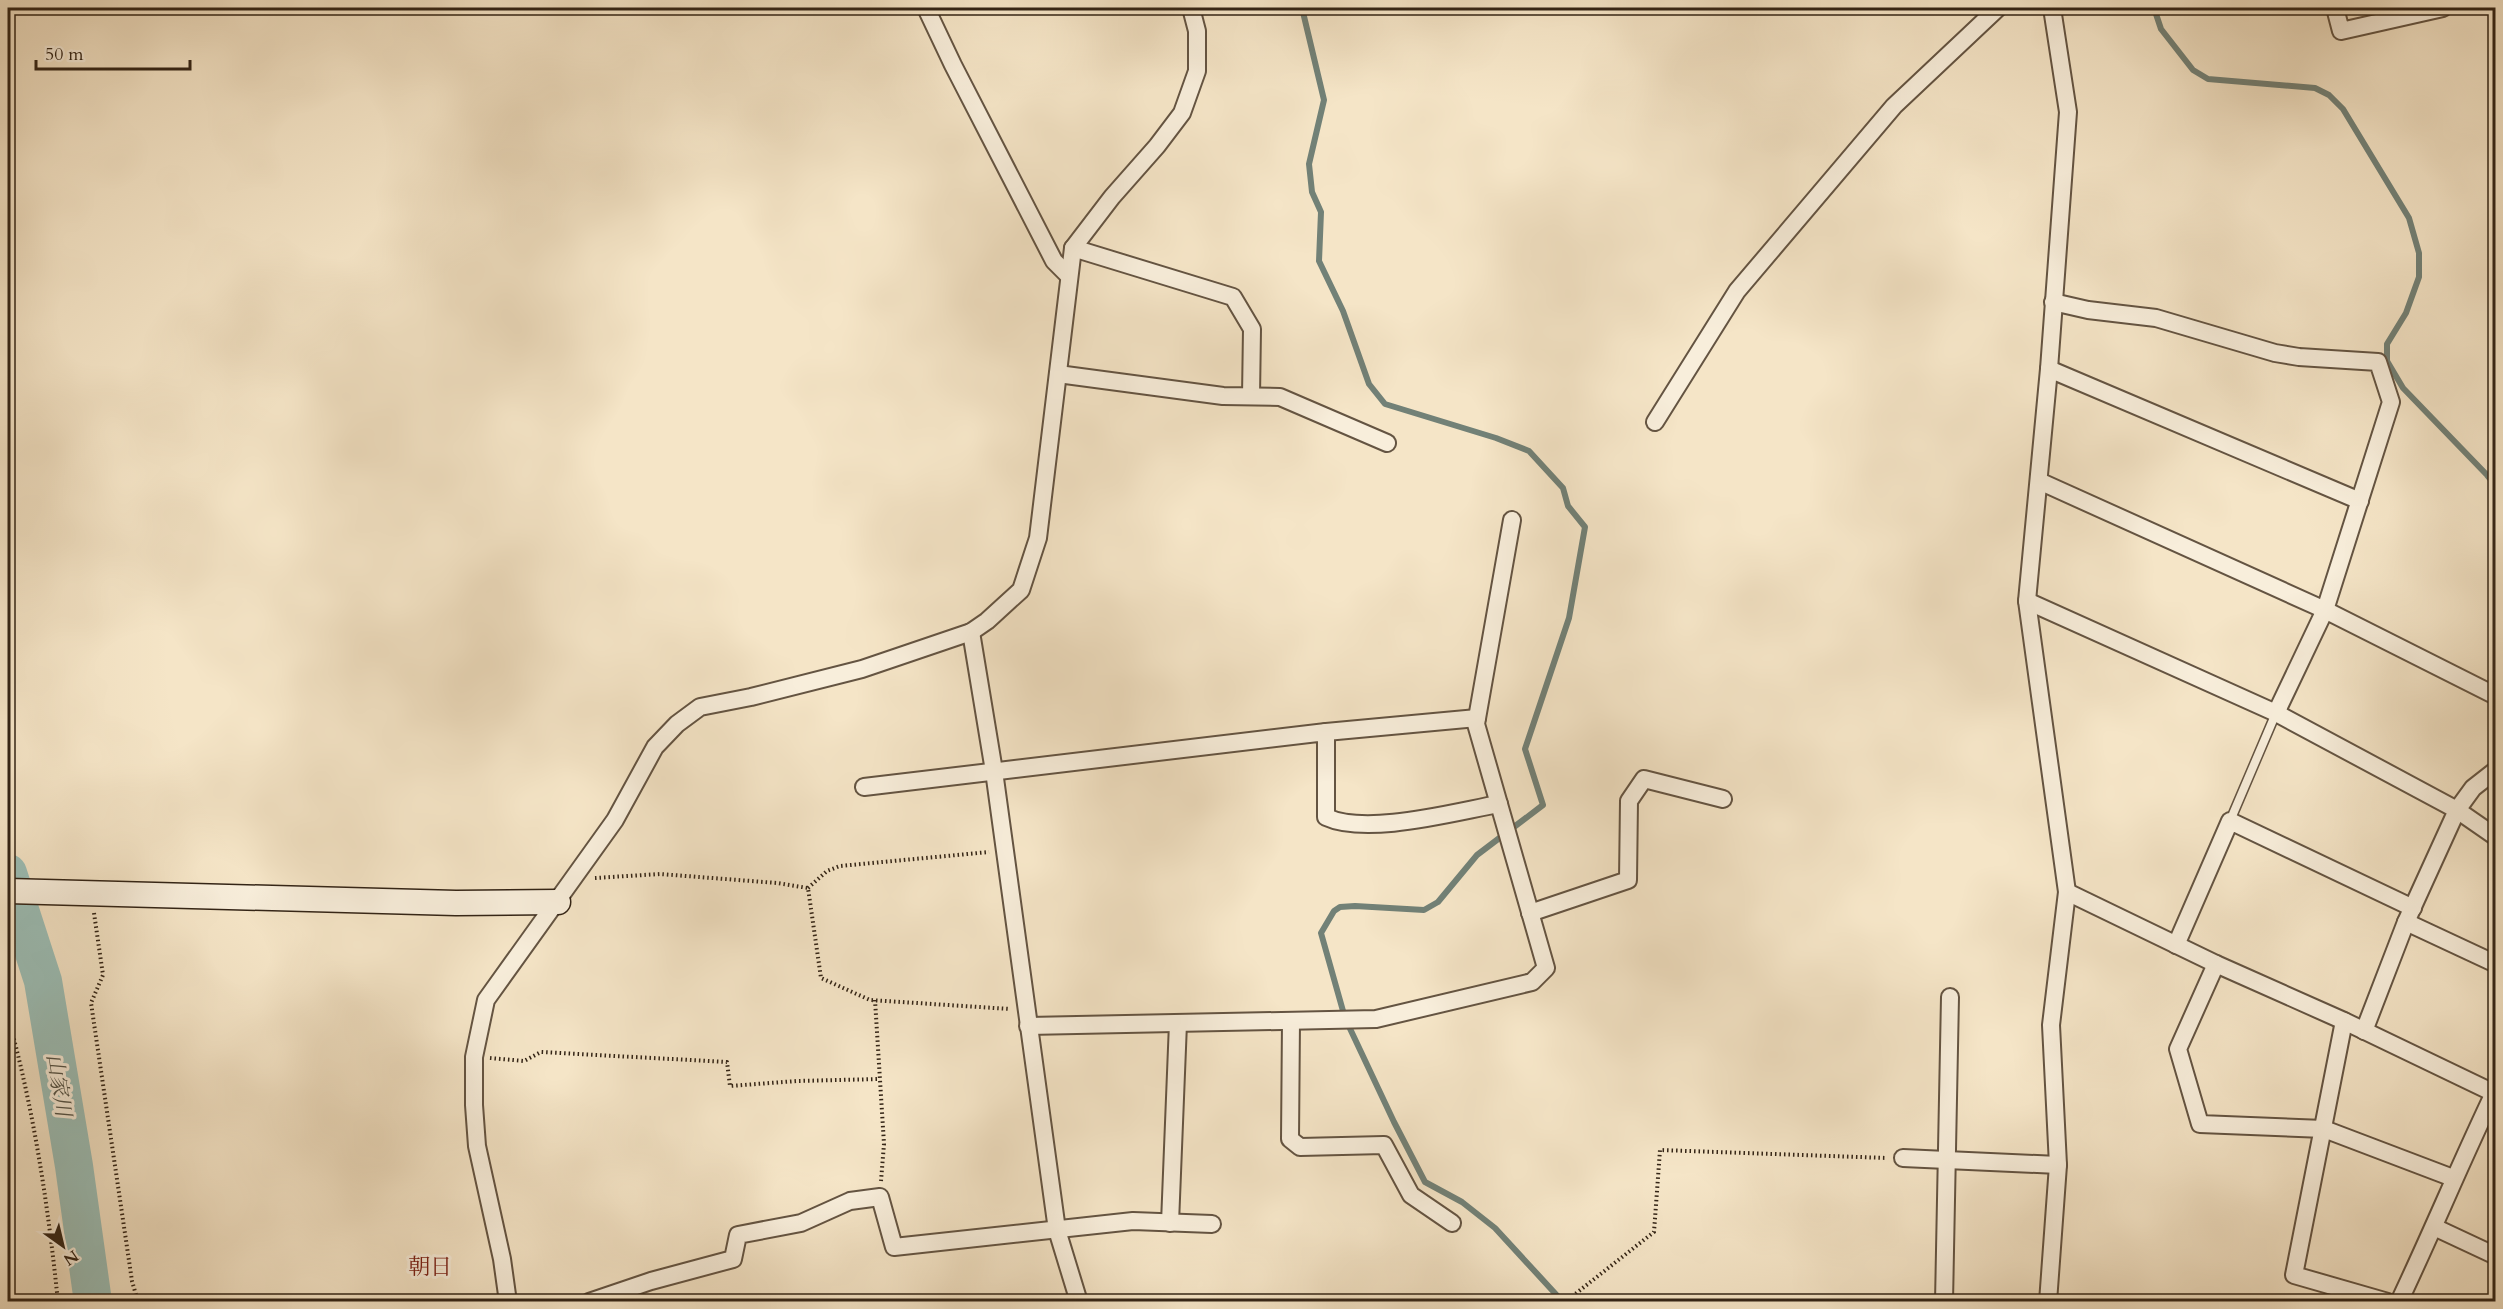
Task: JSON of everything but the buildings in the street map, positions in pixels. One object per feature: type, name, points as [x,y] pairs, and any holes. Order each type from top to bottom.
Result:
[{"type":"street","points":[[926,8],[1054,261],[1069,276]]},
{"type":"street","points":[[508,1302],[502,1259],[477,1146],[474,1057],[486,1000],[615,820],[655,747],[677,724],[700,707],[751,698],[862,669],[971,632],[987,621],[1021,590],[1038,538],[1073,248],[1112,197],[1182,114],[1197,71],[1197,31],[1191,8]]},
{"type":"street","points":[[1655,422],[1737,291],[1894,106],[1998,8]]},
{"type":"street","points":[[2048,1302],[2058,1165],[2051,1025],[2067,892],[2027,601],[2049,369],[2068,111],[2052,8]]},
{"type":"street","points":[[2335,8],[2341,31],[2443,8]]},
{"type":"street","points":[[1073,248],[1233,297],[1252,329],[1251,396]]},
{"type":"street","points":[[2054,302],[2088,310],[2156,318],[2275,353],[2299,357],[2378,362],[2391,402],[2325,610],[2276,713]]},
{"type":"street","points":[[2049,369],[2360,501]]},
{"type":"street","points":[[1058,374],[1223,396],[1280,397],[1387,443]]},
{"type":"street","points":[[2039,481],[2325,610],[2496,696]]},
{"type":"street","points":[[1027,1018],[1178,1023],[1376,1019],[1532,982],[1546,968],[1476,724],[1512,520]]},
{"type":"street","points":[[2027,601],[2276,713],[2457,810],[2496,837]]},
{"type":"street","points":[[971,632],[994,771],[1057,1230],[1078,1302]]},
{"type":"street","points":[[864,787],[1326,732],[1477,718]]},
{"type":"street","points":[[1326,732],[1326,817],[1338,823],[1389,823],[1499,804]]},
{"type":"street","points":[[2364,1031],[2410,915],[2457,810],[2473,788],[2496,770]]},
{"type":"street","points":[[1530,913],[1628,880],[1629,801],[1644,779],[1723,799]]},
{"type":"street","points":[[2176,945],[2229,821],[2410,915],[2496,964]]},
{"type":"street","points":[[8,891],[456,903],[558,902]]},
{"type":"street","points":[[2067,892],[2216,964],[2344,1021],[2495,1093],[2453,1178],[2434,1227],[2399,1302]]},
{"type":"street","points":[[2216,964],[2178,1049],[2200,1124],[2324,1129],[2453,1178]]},
{"type":"street","points":[[1944,1302],[1950,997]]},
{"type":"street","points":[[1291,1021],[1290,1139],[1300,1147],[1384,1145],[1412,1195],[1452,1223]]},
{"type":"street","points":[[2344,1021],[2294,1275],[2388,1302]]},
{"type":"street","points":[[1170,1223],[1178,1023]]},
{"type":"street","points":[[1903,1158],[2058,1165]]},
{"type":"street","points":[[589,1302],[651,1281],[733,1259],[738,1235],[801,1222],[850,1201],[880,1197],[894,1247],[1133,1221],[1212,1224]]},
{"type":"street","points":[[2434,1227],[2496,1256]]},
{"type":"lane","points":[[2229,821],[2276,713]]},
{"type":"path","points":[[808,888],[827,871],[840,866],[1005,851]]},
{"type":"path","points":[[574,875],[594,878],[660,874],[777,883],[808,888]]},
{"type":"path","points":[[808,888],[821,978],[875,1000],[1027,1018]]},
{"type":"path","points":[[92,894],[103,975],[91,1003],[132,1281],[138,1302]]},
{"type":"path","points":[[875,1000],[884,1144],[880,1197]]},
{"type":"path","points":[[8,1017],[20,1061],[48,1203],[57,1302]]},
{"type":"path","points":[[474,1057],[525,1061],[541,1052],[727,1062],[730,1086],[797,1081],[880,1079]]},
{"type":"path","points":[[1565,1302],[1654,1232],[1660,1150],[1903,1158]]},
{"type":"waterway","points":[[1302,8],[1324,100],[1309,164],[1312,192],[1321,212],[1319,261],[1343,311],[1369,384],[1385,404],[1496,438],[1529,451],[1563,488],[1568,506],[1585,527],[1569,618],[1525,749],[1543,805],[1477,855],[1438,902],[1424,910],[1340,907],[1334,911],[1321,933],[1345,1018],[1425,1182],[1462,1202],[1495,1228],[1563,1302]]},
{"type":"waterway","points":[[2154,8],[2161,29],[2193,70],[2208,79],[2315,88],[2329,95],[2343,109],[2409,218],[2419,253],[2419,277],[2406,313],[2387,344],[2387,361],[2403,388],[2496,486]]},
{"type":"waterway","name":"山家川","points":[[8,873],[43,981],[74,1166],[93,1302]]},
{"type":"district","name":"朝日","points":[[430,1266]]}]
